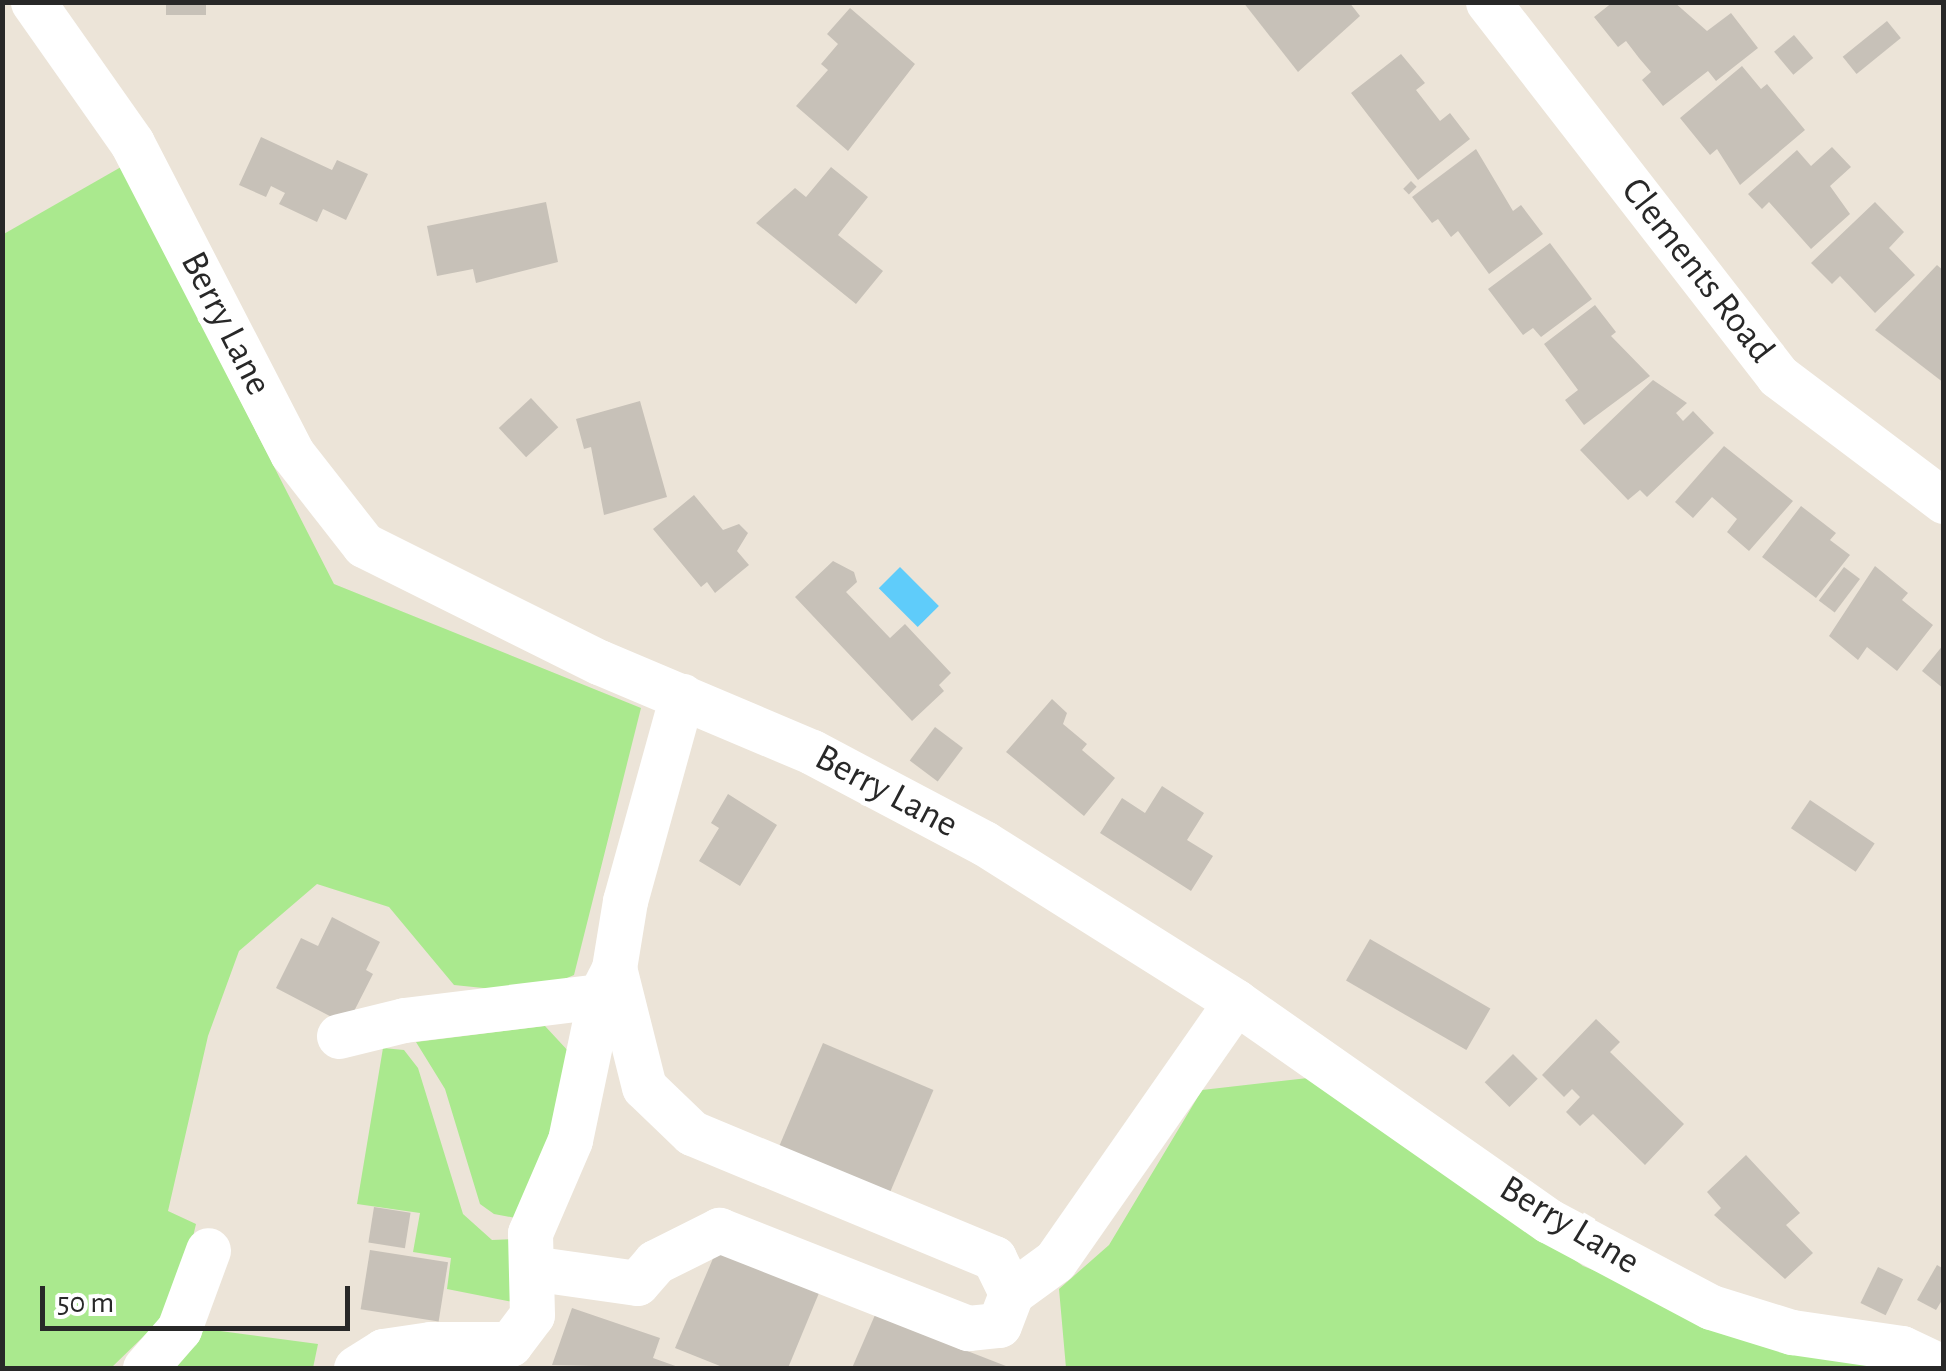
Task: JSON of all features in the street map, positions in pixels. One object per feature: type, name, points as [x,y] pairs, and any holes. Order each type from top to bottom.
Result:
[{"type":"street","name":"Berry Lane","points":[[34,2],[132,143],[292,453],[364,546],[682,696],[812,752],[984,843],[1236,1002],[1549,1221],[1711,1307],[1792,1332],[1902,1348],[1944,1368]]},
{"type":"street","name":"Clements Road","points":[[1488,2],[1778,376],[1944,501]]},
{"type":"street","points":[[356,1368],[383,1352],[430,1344],[510,1344],[532,1315],[530,1233],[570,1140],[626,901],[682,696]]},
{"type":"street","points":[[340,1036],[607,982]]},
{"type":"street","points":[[607,982],[644,1088],[692,1133],[994,1258],[1011,1293]]},
{"type":"street","points":[[531,1268],[637,1283],[656,1262],[719,1230],[968,1328],[1000,1325],[1011,1293],[1054,1261],[1236,1002]]},
{"type":"street","points":[[145,1368],[179,1329],[208,1250]]},
{"type":"green space","points":[[121,167],[334,584],[641,708],[574,975],[532,993],[454,985],[389,907],[317,884],[239,951],[208,1036],[168,1211],[196,1224],[177,1304],[111,1368],[3,1368],[2,235]]},
{"type":"green space","points":[[545,1026],[570,1053],[556,1140],[521,1219],[494,1214],[480,1204],[445,1089],[416,1042]]},
{"type":"green space","points":[[383,1048],[404,1050],[418,1068],[463,1214],[492,1240],[517,1239],[518,1303],[447,1289],[451,1258],[413,1252],[420,1213],[357,1204]]},
{"type":"green space","points":[[1308,1078],[1445,1166],[1583,1266],[1792,1350],[1893,1368],[1066,1368],[1059,1289],[1109,1245],[1202,1090]]},
{"type":"green space","points":[[205,1329],[318,1344],[313,1368],[168,1368]]},
{"type":"water","points":[[900,567],[939,606],[918,627],[879,588]]},
{"type":"building","points":[[166,2],[206,2],[206,15],[166,15]]},
{"type":"building","points":[[1243,2],[1349,2],[1360,16],[1298,72]]},
{"type":"building","points":[[1613,2],[1674,2],[1707,31],[1731,13],[1758,48],[1716,81],[1708,71],[1663,106],[1642,80],[1651,72],[1626,41],[1618,47],[1594,17]]},
{"type":"building","points":[[850,8],[915,64],[848,151],[796,106],[828,70],[821,64],[838,44],[827,34]]},
{"type":"building","points":[[1887,21],[1901,38],[1857,74],[1843,57]]},
{"type":"building","points":[[1794,35],[1813,58],[1793,75],[1774,52]]},
{"type":"building","points":[[1401,54],[1425,83],[1416,90],[1440,121],[1450,113],[1470,139],[1418,180],[1351,93]]},
{"type":"building","points":[[1742,66],[1761,89],[1767,84],[1805,130],[1740,185],[1717,149],[1710,155],[1680,118]]},
{"type":"building","points":[[261,137],[332,170],[337,160],[368,174],[346,220],[323,209],[317,222],[279,204],[285,193],[271,186],[266,197],[239,185]]},
{"type":"building","points":[[1832,147],[1851,167],[1830,186],[1850,214],[1811,249],[1769,202],[1762,209],[1748,194],[1797,150],[1811,166]]},
{"type":"building","points":[[1476,149],[1513,211],[1521,205],[1543,234],[1489,274],[1458,231],[1451,237],[1438,219],[1432,223],[1412,197]]},
{"type":"building","points":[[831,167],[868,197],[838,235],[883,271],[856,304],[756,223],[795,188],[806,197]]},
{"type":"building","points":[[1411,181],[1417,187],[1409,194],[1403,189]]},
{"type":"building","points":[[546,202],[558,262],[476,283],[473,269],[437,276],[427,226]]},
{"type":"building","points":[[1875,202],[1904,232],[1889,248],[1915,275],[1875,313],[1840,276],[1832,284],[1811,263]]},
{"type":"building","points":[[1550,243],[1592,299],[1541,337],[1533,328],[1523,335],[1488,289]]},
{"type":"building","points":[[1937,265],[1944,271],[1944,383],[1875,330]]},
{"type":"building","points":[[1595,305],[1616,332],[1611,336],[1650,376],[1584,425],[1565,400],[1578,390],[1544,344]]},
{"type":"building","points":[[1653,380],[1687,403],[1676,413],[1683,421],[1693,411],[1714,433],[1647,497],[1640,490],[1628,500],[1580,450]]},
{"type":"building","points":[[531,398],[558,427],[526,457],[499,428]]},
{"type":"building","points":[[640,401],[667,497],[604,515],[591,447],[584,449],[576,419]]},
{"type":"building","points":[[1724,446],[1793,501],[1749,551],[1727,532],[1737,519],[1712,497],[1693,518],[1675,502]]},
{"type":"building","points":[[694,495],[723,530],[739,524],[748,533],[737,551],[749,565],[715,593],[707,582],[701,587],[653,529]]},
{"type":"building","points":[[1801,506],[1836,533],[1830,540],[1850,555],[1816,598],[1762,557]]},
{"type":"building","points":[[833,561],[854,572],[857,582],[846,592],[890,638],[905,624],[951,673],[939,685],[944,691],[912,721],[795,597]]},
{"type":"building","points":[[1875,566],[1908,593],[1902,600],[1933,625],[1897,671],[1867,647],[1858,660],[1829,636]]},
{"type":"building","points":[[1844,567],[1860,579],[1835,613],[1819,601]]},
{"type":"building","points":[[1944,644],[1944,689],[1922,671]]},
{"type":"building","points":[[1052,699],[1067,713],[1063,724],[1087,744],[1082,750],[1115,778],[1084,816],[1006,752]]},
{"type":"building","points":[[935,727],[963,748],[938,782],[910,761]]},
{"type":"building","points":[[1162,786],[1204,813],[1187,840],[1213,856],[1191,891],[1100,833],[1122,798],[1145,813]]},
{"type":"building","points":[[728,794],[777,825],[740,886],[699,861],[719,828],[711,823]]},
{"type":"building","points":[[1810,800],[1875,844],[1856,872],[1791,828]]},
{"type":"building","points":[[332,917],[380,942],[366,970],[373,974],[347,1025],[276,988],[301,938],[318,946]]},
{"type":"building","points":[[1370,939],[1490,1008],[1466,1050],[1346,981]]},
{"type":"building","points":[[1596,1019],[1620,1042],[1610,1052],[1684,1124],[1645,1165],[1593,1114],[1580,1126],[1566,1112],[1580,1097],[1572,1089],[1564,1097],[1542,1075]]},
{"type":"building","points":[[823,1043],[933,1090],[888,1197],[778,1150]]},
{"type":"building","points":[[1513,1054],[1538,1079],[1509,1107],[1485,1082]]},
{"type":"building","points":[[1746,1155],[1800,1213],[1786,1225],[1813,1253],[1785,1279],[1714,1215],[1721,1208],[1707,1192]]},
{"type":"building","points":[[374,1207],[411,1213],[405,1248],[368,1243]]},
{"type":"building","points":[[717,1249],[819,1293],[788,1368],[725,1368],[675,1348]]},
{"type":"building","points":[[370,1250],[448,1262],[439,1322],[361,1309]]},
{"type":"building","points":[[1937,1265],[1944,1269],[1944,1297],[1936,1310],[1917,1300]]},
{"type":"building","points":[[1878,1267],[1903,1279],[1886,1315],[1860,1303]]},
{"type":"building","points":[[572,1308],[660,1338],[653,1358],[681,1368],[552,1365]]},
{"type":"building","points":[[875,1315],[1011,1368],[852,1368]]}]
